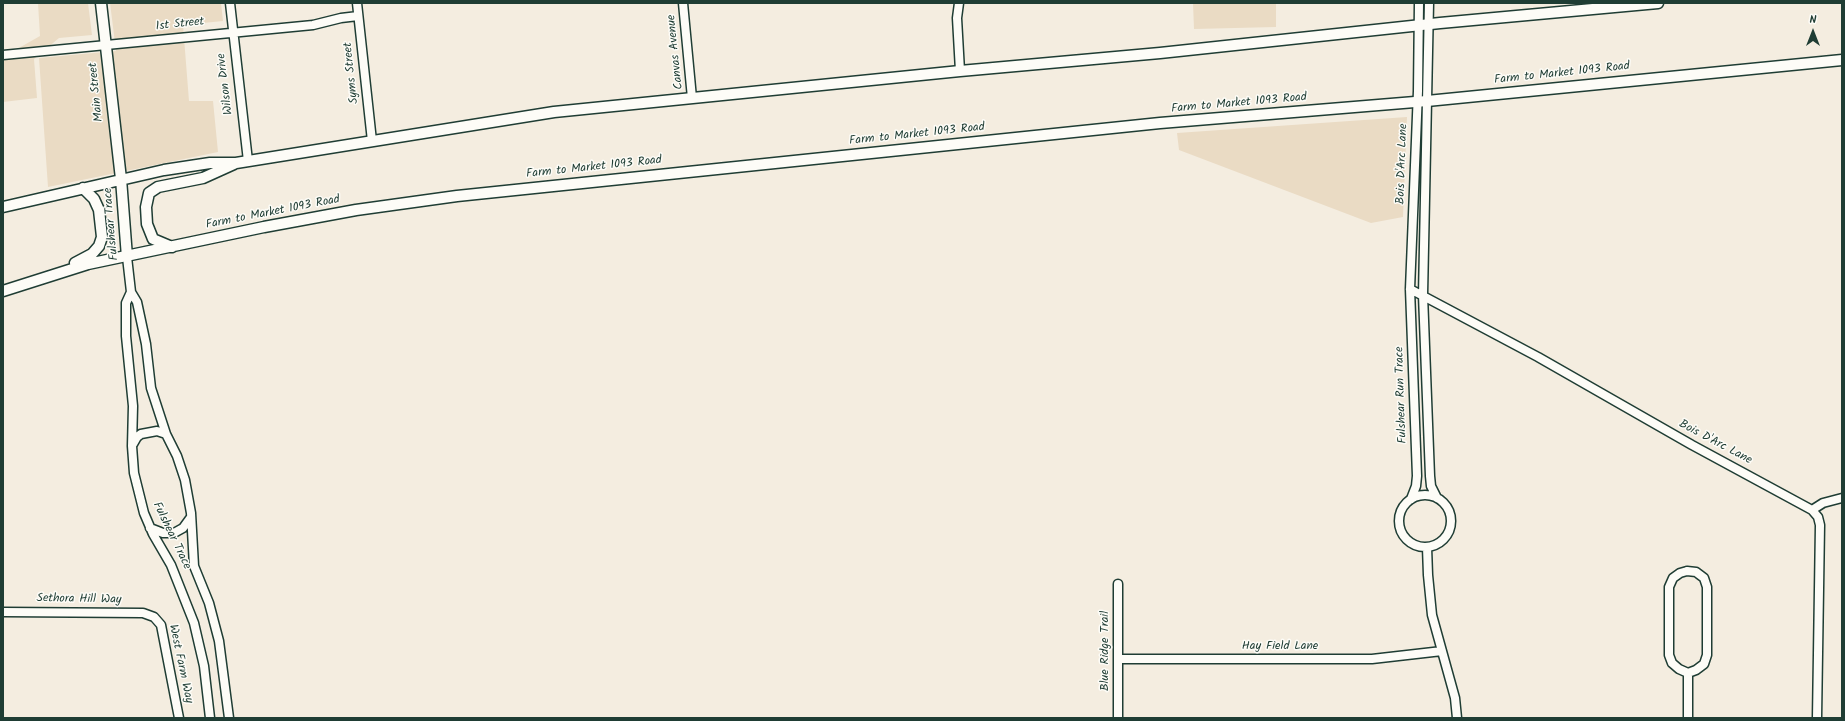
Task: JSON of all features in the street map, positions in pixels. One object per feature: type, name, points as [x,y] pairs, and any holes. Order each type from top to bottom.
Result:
[{"type":"main road","name":"Main Street","points":[[101,3],[121,179]]},
{"type":"main road","points":[[3,207],[121,179],[210,162],[236,163],[554,112],[960,71],[1160,54],[1429,24],[1658,3]]},
{"type":"main road","name":"Farm to Market 1093 Road","points":[[3,291],[55,273],[88,264],[264,227],[356,210],[457,196],[1160,123],[1422,101],[1842,60]]},
{"type":"main road","points":[[172,247],[153,239],[147,224],[146,207],[149,193],[158,187],[203,178],[236,163]]},
{"type":"main road","name":"Fulshear Trace","points":[[121,179],[127,257]]},
{"type":"main road","points":[[55,273],[92,254],[102,237],[99,210],[94,199],[83,188]]},
{"type":"street","name":"Wilson Drive","points":[[230,3],[232,32],[248,161]]},
{"type":"street","name":"Syms Street","points":[[357,3],[372,141]]},
{"type":"street","name":"Canvas Avenue","points":[[683,3],[692,98]]},
{"type":"street","points":[[959,3],[957,18],[960,71]]},
{"type":"street","name":"Bois D'Arc Lane","points":[[1419,3],[1418,26],[1422,101],[1423,295]]},
{"type":"street","name":"Bois D'Arc Lane","points":[[1428,3],[1429,24],[1422,101],[1410,289],[1538,357],[1692,445],[1812,510]]},
{"type":"street","name":"1st Street","points":[[3,55],[313,25],[341,18],[358,16]]},
{"type":"street","name":"Fulshear Trace","points":[[127,257],[131,292],[137,302],[146,344],[151,388],[166,434],[177,456],[185,480],[191,517],[194,566],[209,603],[219,642],[229,718]]},
{"type":"street","name":"Fulshear Run Trace","points":[[1410,289],[1417,476],[1416,486],[1411,499]]},
{"type":"street","name":"Fulshear Trace","points":[[131,292],[126,303],[126,336],[133,406],[133,466],[138,494],[150,528],[171,565],[194,623],[204,666],[210,718]]},
{"type":"street","name":"Fulshear Run Trace","points":[[1423,295],[1430,476],[1431,486],[1437,498]]},
{"type":"street","points":[[132,446],[137,437],[141,434],[157,431],[166,434]]},
{"type":"street","points":[[1424,495],[1437,498],[1443,502],[1450,515],[1450,530],[1441,541],[1427,547],[1418,546],[1410,542],[1400,529],[1400,512],[1404,504],[1411,499],[1424,495]]},
{"type":"street","points":[[1817,718],[1820,525],[1818,517],[1812,510],[1823,503],[1842,498]]},
{"type":"street","points":[[150,528],[163,533],[174,533],[183,528],[191,517]]},
{"type":"street","points":[[1427,547],[1430,600],[1455,698],[1457,718]]},
{"type":"street","points":[[1687,571],[1696,572],[1704,578],[1707,587],[1707,654],[1704,664],[1696,670],[1688,673],[1679,669],[1672,663],[1669,655],[1670,587],[1673,578],[1680,572],[1687,571]]},
{"type":"street","name":"Blue Ridge Trail","points":[[1118,584],[1118,718]]},
{"type":"street","name":"Sethora Hill Way","points":[[3,612],[143,613],[154,616]]},
{"type":"street","name":"West Farm Way","points":[[154,616],[161,625],[179,718]]},
{"type":"street","name":"Hay Field Lane","points":[[1118,659],[1372,659],[1442,651]]},
{"type":"street","points":[[1688,673],[1688,718]]},
{"type":"shaded area","points":[[38,3],[88,3],[92,35],[59,38],[34,59],[37,98],[3,102],[3,57],[40,36]]},
{"type":"shaded area","points":[[110,3],[221,3],[223,21],[183,25],[189,101],[213,101],[218,152],[48,187],[39,58],[116,51]]},
{"type":"shaded area","points":[[1193,3],[1276,3],[1276,27],[1194,29]]},
{"type":"shaded area","points":[[1407,117],[1403,217],[1371,223],[1179,150],[1177,133]]}]
